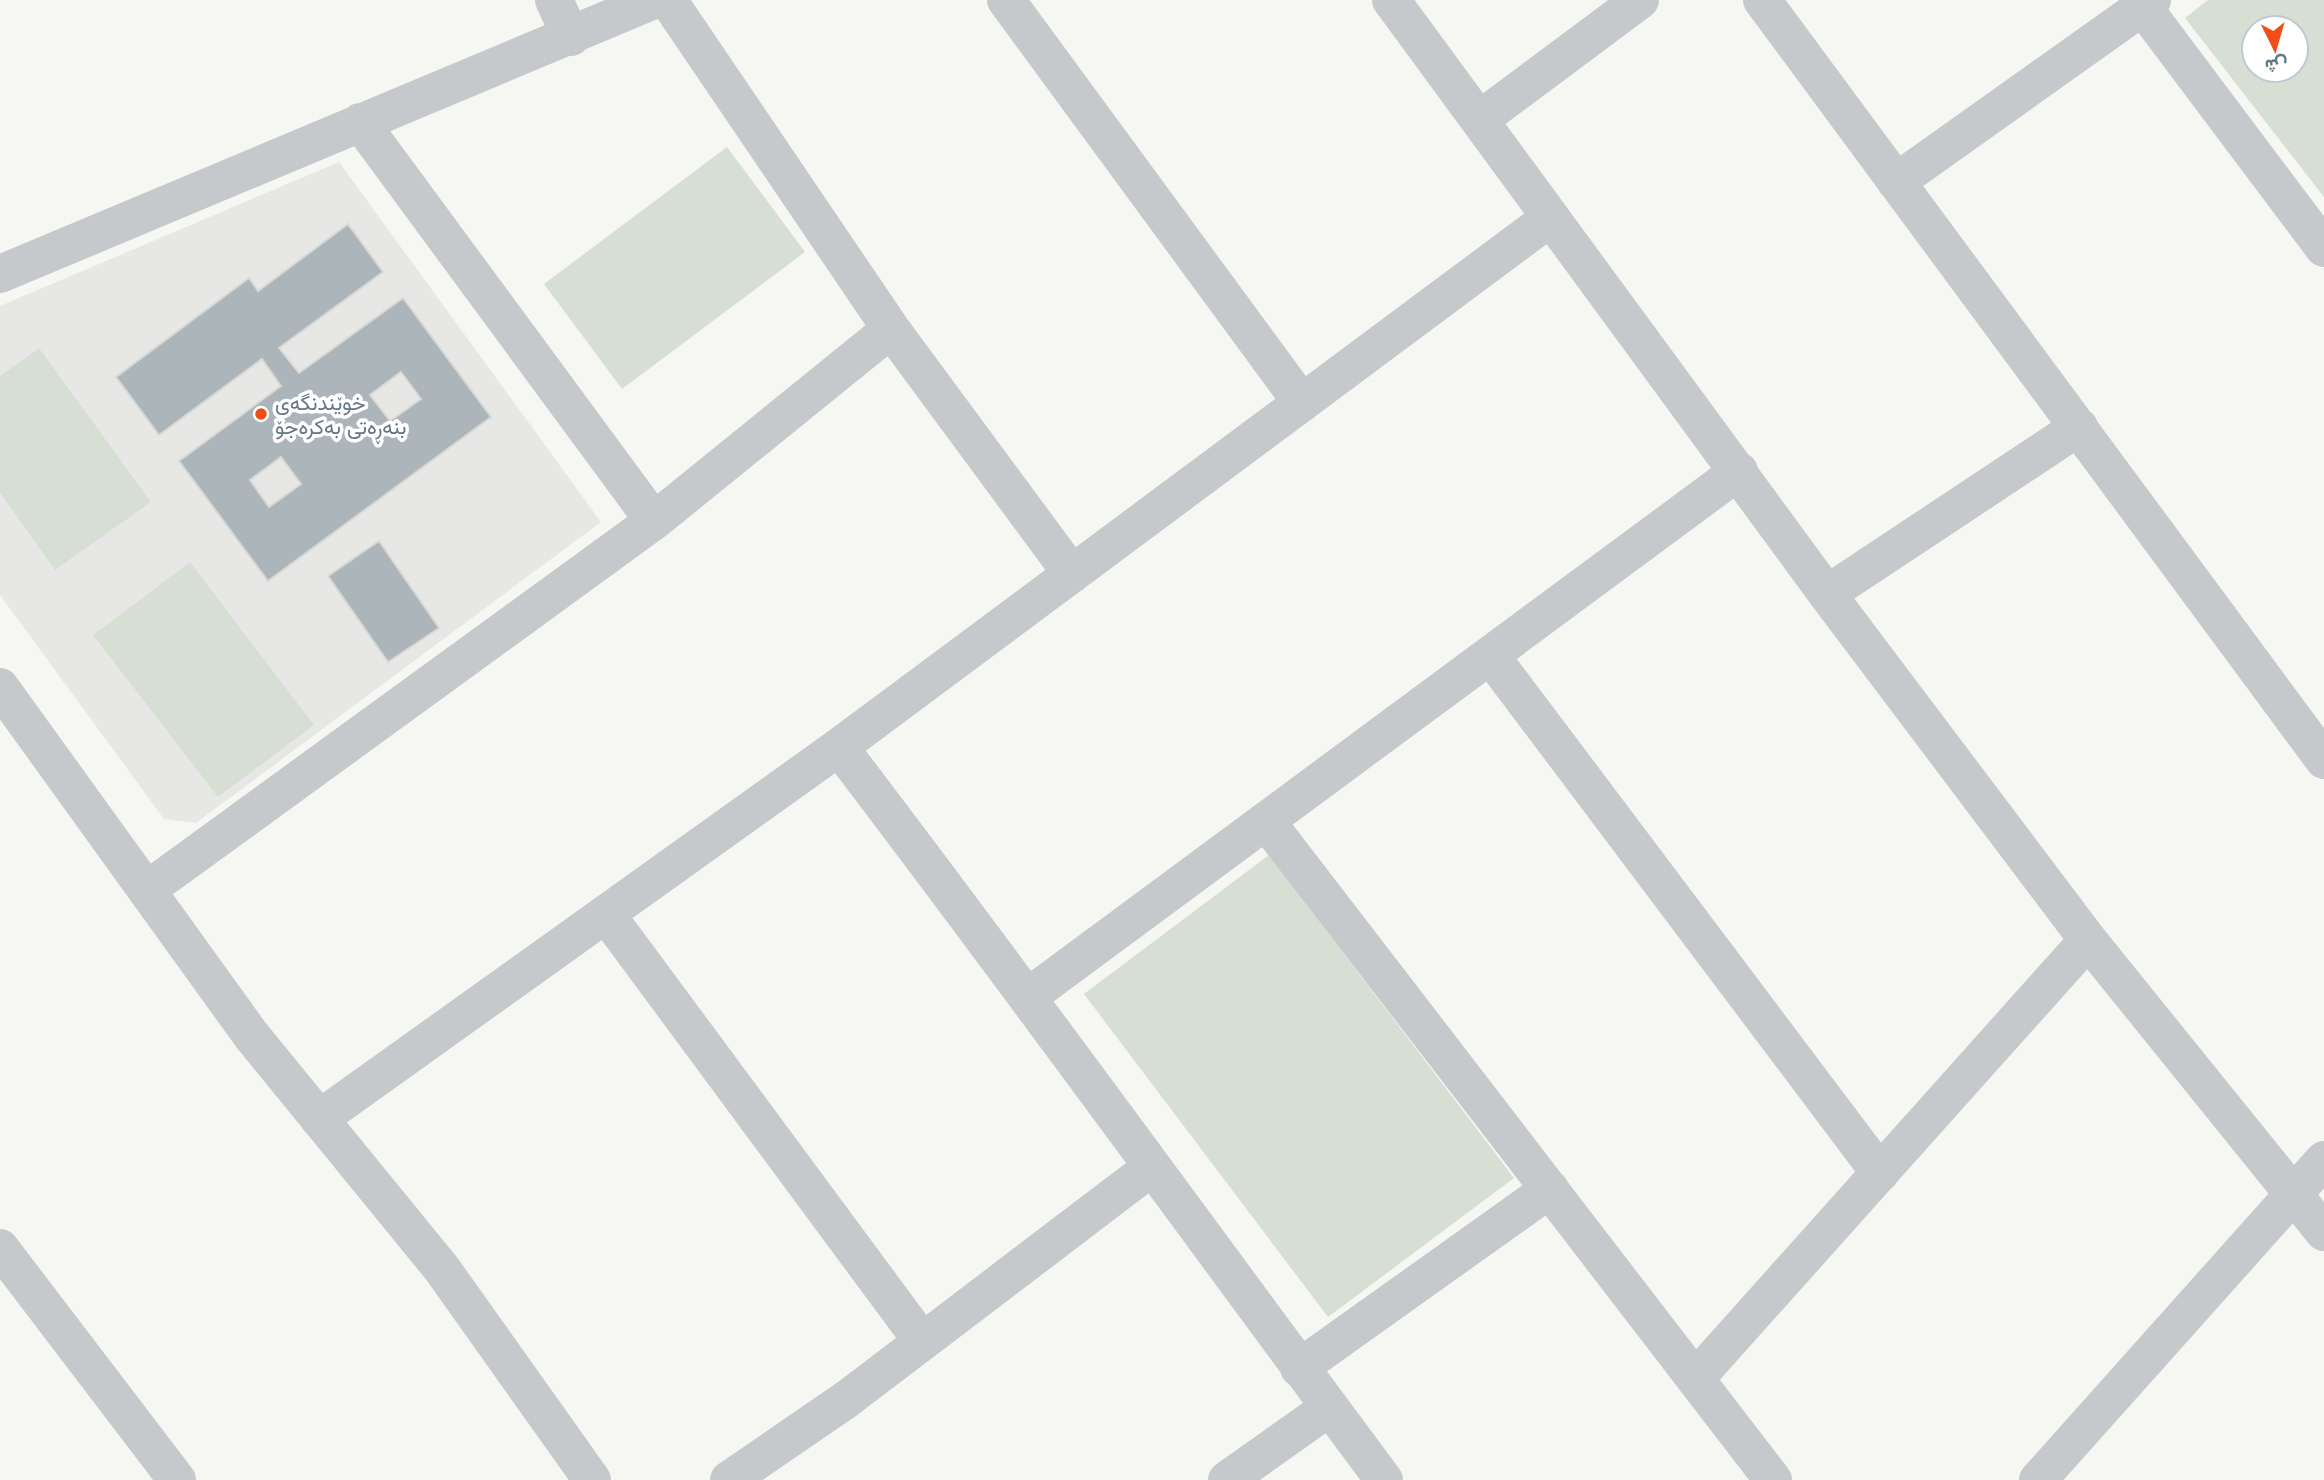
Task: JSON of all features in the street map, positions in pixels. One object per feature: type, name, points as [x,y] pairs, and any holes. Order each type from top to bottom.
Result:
[{"type":"street","points":[[554,0],[570,37]]},
{"type":"street","points":[[0,274],[654,0]]},
{"type":"street","points":[[668,0],[891,329],[1072,574]]},
{"type":"street","points":[[1006,0],[1302,403]]},
{"type":"street","points":[[1391,0],[1827,594],[2088,940],[2324,1232]]},
{"type":"street","points":[[1479,120],[1640,0]]},
{"type":"street","points":[[1762,0],[2324,760]]},
{"type":"street","points":[[1896,182],[2147,3],[2322,242]]},
{"type":"street","points":[[360,122],[654,521]]},
{"type":"street","points":[[319,1119],[839,747],[1550,218]]},
{"type":"street","points":[[148,889],[654,521],[891,329]]},
{"type":"street","points":[[1827,594],[2079,428]]},
{"type":"street","points":[[1029,996],[1739,471]]},
{"type":"street","points":[[1490,655],[1880,1172]]},
{"type":"street","points":[[0,687],[251,1035],[442,1269],[592,1480]]},
{"type":"street","points":[[839,747],[1029,996],[1299,1368],[1384,1480]]},
{"type":"street","points":[[1266,821],[1773,1480]]},
{"type":"street","points":[[606,914],[922,1341]]},
{"type":"street","points":[[1695,1379],[2088,940]]},
{"type":"street","points":[[2038,1480],[2324,1160]]},
{"type":"street","points":[[729,1480],[847,1399],[1152,1167]]},
{"type":"street","points":[[1299,1368],[1550,1189]]},
{"type":"street","points":[[0,1248],[177,1480]]},
{"type":"street","points":[[1227,1480],[1330,1407]]},
{"type":"shaded area","points":[[2208,0],[2324,0],[2324,197],[2185,18]]},
{"type":"shaded area","points":[[727,147],[805,252],[622,389],[544,284]]},
{"type":"shaded area","name":"خوێندنگەی بنەڕەتی بەکرەجۆ","points":[[339,162],[601,522],[196,823],[164,819],[0,595],[0,306]]},
{"type":"shaded area","points":[[39,348],[151,502],[55,570],[0,493],[0,376]]},
{"type":"shaded area","points":[[190,562],[314,725],[218,797],[93,635]]},
{"type":"shaded area","points":[[1269,855],[1514,1178],[1328,1317],[1084,994]]},
{"type":"building","points":[[348,224],[383,272],[279,348],[299,373],[403,298],[491,417],[268,581],[179,461],[281,386],[262,359],[159,435],[116,377],[249,278],[258,291]],"holes":[[[401,372],[421,399],[390,421],[370,395]],[[281,457],[301,484],[269,507],[250,480]]]},
{"type":"building","points":[[379,541],[439,628],[388,662],[328,576]]},
{"type":"place","name":"خوێندنگەی بنەڕەتی بەکرەجۆ","points":[[261,414]]}]
